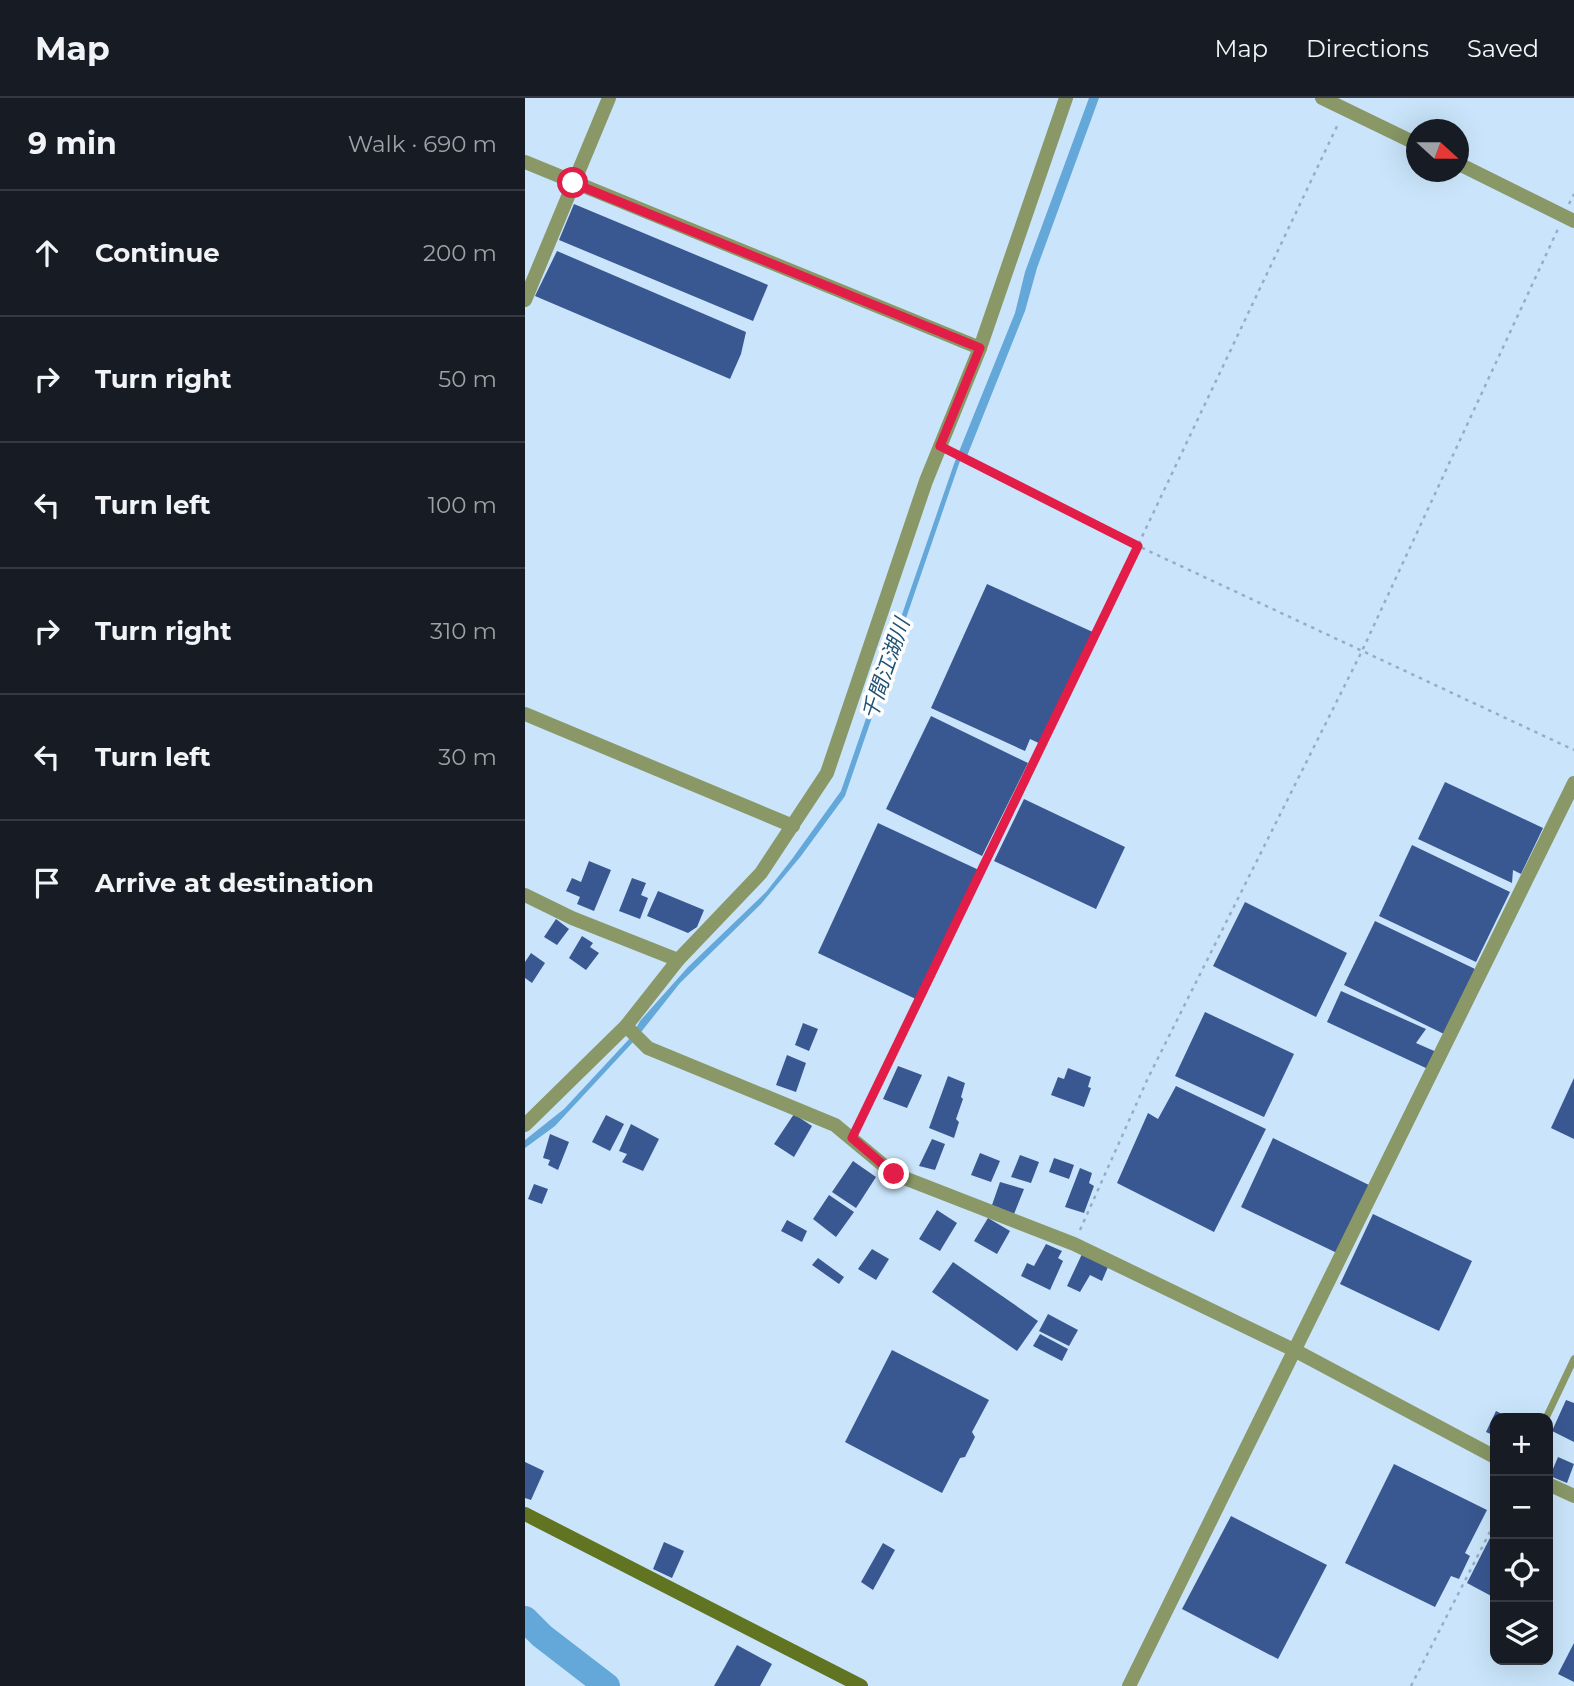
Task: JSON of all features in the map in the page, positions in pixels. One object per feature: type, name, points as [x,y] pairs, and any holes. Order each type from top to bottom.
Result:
[{"type":"street","points":[[525,300],[609,98]]},
{"type":"street","points":[[525,1125],[626,1027],[678,960],[761,873],[827,773],[940,446],[980,348],[1066,98]]},
{"type":"street","points":[[1322,98],[1406,139]]},
{"type":"street","points":[[525,162],[980,348]]},
{"type":"street","points":[[1469,169],[1569,218]]},
{"type":"street","points":[[525,715],[793,825]]},
{"type":"street","points":[[1129,1686],[1574,783]]},
{"type":"street","points":[[525,895],[572,918],[678,960]]},
{"type":"street","points":[[626,1027],[649,1048],[835,1125],[894,1174],[1073,1244],[1296,1351],[1490,1454]]},
{"type":"street","points":[[1553,1486],[1574,1496]]},
{"type":"street","points":[[525,1514],[861,1686]]},
{"type":"lane","points":[[1548,1413],[1574,1359]]},
{"type":"path","points":[[852,1138],[1138,546],[1345,109]]},
{"type":"path","points":[[1073,1244],[1148,1078],[1362,651],[1569,218]]},
{"type":"path","points":[[940,446],[1138,546],[1574,750]]},
{"type":"path","points":[[1411,1686],[1490,1532]]},
{"type":"water","name":"千間江湖川","points":[[1089,98],[1099,98],[1037,268],[1025,311],[967,456],[962,455],[845,796],[801,856],[761,904],[680,983],[634,1041],[555,1126],[525,1148],[525,1140],[564,1109],[631,1037],[640,1021],[688,967],[766,892],[841,791],[954,464],[1015,313],[1025,272]]},
{"type":"building","points":[[574,204],[768,285],[753,321],[559,240]]},
{"type":"building","points":[[557,251],[746,332],[741,354],[730,379],[535,296]]},
{"type":"building","points":[[987,584],[1095,633],[1043,745],[1030,739],[1025,751],[931,708]]},
{"type":"building","points":[[931,716],[1028,763],[982,856],[886,809]]},
{"type":"building","points":[[1445,782],[1543,828],[1521,874],[1513,870],[1512,883],[1418,839]]},
{"type":"building","points":[[1024,799],[1125,847],[1096,909],[994,861]]},
{"type":"building","points":[[878,823],[981,871],[920,1001],[818,953]]},
{"type":"building","points":[[1412,845],[1510,892],[1476,962],[1379,916]]},
{"type":"building","points":[[589,861],[611,870],[594,911],[577,904],[580,897],[566,891],[572,878],[581,882]]},
{"type":"building","points":[[632,878],[646,883],[641,895],[648,898],[640,919],[619,911]]},
{"type":"building","points":[[658,891],[704,910],[697,927],[688,933],[647,916]]},
{"type":"building","points":[[1245,902],[1347,953],[1316,1017],[1213,966]]},
{"type":"building","points":[[556,919],[569,929],[557,945],[544,937]]},
{"type":"building","points":[[1375,921],[1475,969],[1444,1034],[1344,985]]},
{"type":"building","points":[[582,936],[593,943],[590,947],[599,953],[586,970],[569,958]]},
{"type":"building","points":[[531,953],[545,963],[532,983],[525,978],[525,962]]},
{"type":"building","points":[[1341,991],[1426,1029],[1416,1043],[1441,1054],[1428,1069],[1327,1022]]},
{"type":"building","points":[[1205,1012],[1294,1054],[1264,1117],[1175,1076]]},
{"type":"building","points":[[803,1023],[818,1029],[809,1051],[795,1045]]},
{"type":"building","points":[[787,1055],[806,1063],[796,1092],[776,1085]]},
{"type":"building","points":[[898,1066],[922,1075],[907,1108],[883,1099]]},
{"type":"building","points":[[1068,1068],[1091,1077],[1088,1087],[1091,1088],[1084,1107],[1051,1095],[1058,1077],[1064,1079]]},
{"type":"building","points":[[948,1076],[965,1083],[954,1138],[929,1128]]},
{"type":"building","points":[[1574,1078],[1574,1139],[1551,1128]]},
{"type":"building","points":[[1176,1086],[1266,1129],[1214,1232],[1117,1183],[1148,1113],[1158,1119]]},
{"type":"building","points":[[794,1114],[812,1126],[794,1157],[774,1144]]},
{"type":"building","points":[[606,1115],[624,1124],[610,1151],[592,1142]]},
{"type":"building","points":[[631,1124],[659,1139],[643,1171],[622,1162],[627,1154],[619,1151]]},
{"type":"building","points":[[550,1134],[569,1142],[558,1170],[548,1165],[550,1160],[543,1158]]},
{"type":"building","points":[[1273,1138],[1369,1185],[1337,1253],[1241,1207]]},
{"type":"building","points":[[932,1139],[945,1144],[935,1170],[919,1166]]},
{"type":"building","points":[[980,1153],[1000,1161],[991,1182],[971,1175]]},
{"type":"building","points":[[1020,1155],[1039,1162],[1031,1183],[1011,1177]]},
{"type":"building","points":[[1054,1158],[1074,1165],[1069,1179],[1049,1172]]},
{"type":"building","points":[[853,1161],[876,1177],[856,1208],[832,1192]]},
{"type":"building","points":[[1080,1168],[1092,1173],[1089,1183],[1094,1186],[1084,1213],[1065,1207]]},
{"type":"building","points":[[1000,1182],[1024,1189],[1014,1214],[992,1205]]},
{"type":"building","points":[[534,1184],[548,1189],[542,1204],[528,1199]]},
{"type":"building","points":[[829,1195],[854,1212],[836,1237],[813,1219]]},
{"type":"building","points":[[937,1210],[957,1223],[940,1251],[919,1239]]},
{"type":"building","points":[[1373,1214],[1472,1261],[1439,1331],[1340,1284]]},
{"type":"building","points":[[988,1218],[1010,1231],[997,1254],[974,1241]]},
{"type":"building","points":[[787,1220],[807,1231],[802,1242],[781,1231]]},
{"type":"building","points":[[1046,1244],[1062,1251],[1058,1258],[1063,1261],[1050,1290],[1021,1276],[1027,1263],[1034,1266]]},
{"type":"building","points":[[872,1249],[889,1259],[876,1280],[858,1269]]},
{"type":"building","points":[[1082,1254],[1108,1267],[1102,1281],[1090,1275],[1080,1292],[1067,1286]]},
{"type":"building","points":[[818,1258],[844,1277],[839,1284],[812,1265]]},
{"type":"building","points":[[953,1262],[1038,1321],[1017,1351],[932,1292]]},
{"type":"building","points":[[1048,1314],[1078,1330],[1069,1346],[1039,1331]]},
{"type":"building","points":[[1040,1334],[1068,1349],[1062,1361],[1033,1346]]},
{"type":"building","points":[[892,1350],[989,1400],[972,1432],[975,1437],[965,1457],[960,1458],[942,1493],[845,1442]]},
{"type":"building","points":[[1566,1400],[1574,1403],[1574,1442],[1553,1432]]},
{"type":"building","points":[[1558,1457],[1574,1464],[1567,1483],[1553,1477]]},
{"type":"building","points":[[525,1462],[544,1471],[531,1500],[525,1498]]},
{"type":"building","points":[[1394,1464],[1487,1510],[1465,1553],[1470,1556],[1459,1579],[1451,1576],[1435,1607],[1345,1563]]},
{"type":"building","points":[[1231,1516],[1327,1565],[1278,1659],[1182,1609]]},
{"type":"building","points":[[1490,1538],[1490,1595],[1467,1583]]},
{"type":"building","points":[[664,1542],[684,1551],[672,1578],[653,1569]]},
{"type":"building","points":[[883,1543],[895,1550],[873,1590],[861,1582]]},
{"type":"building","points":[[1574,1643],[1574,1682],[1558,1674]]},
{"type":"building","points":[[737,1645],[772,1664],[760,1686],[714,1686]]},
{"type":"waterway","points":[[525,1619],[542,1636],[607,1686]]},
{"type":"route","points":[[573,183],[980,348],[940,446],[1138,546],[852,1138],[894,1174]]}]
